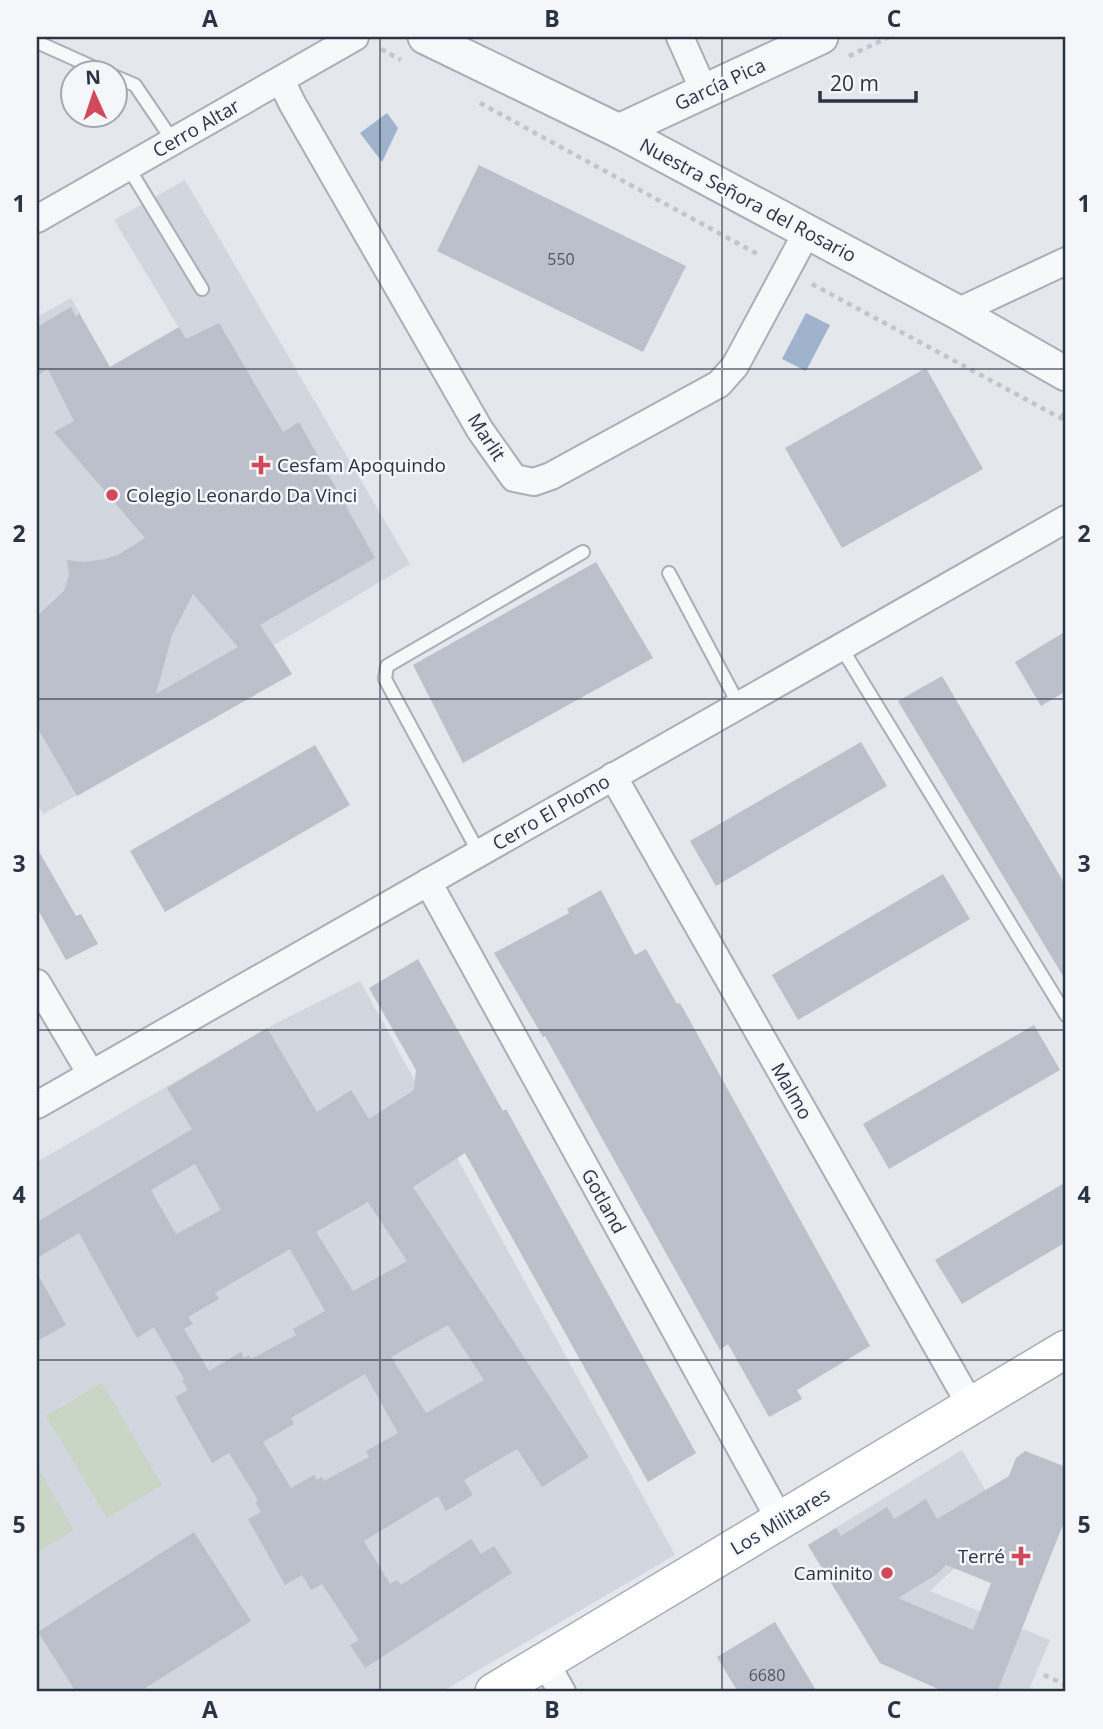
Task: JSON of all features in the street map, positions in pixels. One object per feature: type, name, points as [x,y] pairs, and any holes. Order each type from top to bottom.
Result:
[{"type":"main road","name":"Los Militares","points":[[494,1692],[554,1677],[780,1520],[1066,1349]]},
{"type":"street","points":[[680,37],[705,91]]},
{"type":"street","name":"García Pica","points":[[619,131],[821,37]]},
{"type":"street","name":"Cerro Altar","points":[[37,219],[281,80],[363,40]]},
{"type":"street","name":"Nuestra Señora del Rosario","points":[[416,50],[619,131],[957,312],[1066,374]]},
{"type":"street","name":"Marlit","points":[[281,80],[480,430],[514,478],[534,482],[551,476],[719,384],[735,366],[807,232]]},
{"type":"street","points":[[957,312],[1066,261]]},
{"type":"street","name":"Cerro El Plomo","points":[[37,1105],[1066,519]]},
{"type":"street","name":"Malmo","points":[[614,776],[971,1406]]},
{"type":"street","name":"Gotland","points":[[428,882],[780,1520]]},
{"type":"street","points":[[37,983],[91,1074]]},
{"type":"lane","points":[[37,42],[77,60]]},
{"type":"lane","points":[[130,83],[135,85],[173,141]]},
{"type":"lane","points":[[128,167],[202,289]]},
{"type":"lane","points":[[479,853],[385,679],[384,672],[387,666],[583,552]]},
{"type":"lane","points":[[669,573],[739,705]]},
{"type":"lane","points":[[841,647],[1066,1015]]},
{"type":"path","points":[[363,40],[416,50]]},
{"type":"path","points":[[479,103],[1064,420],[1066,410]]},
{"type":"path","points":[[1044,1675],[1066,1685]]},
{"type":"shaded area","points":[[185,180],[410,564],[274,645],[292,674],[43,814],[37,803],[37,317],[71,298],[110,367],[179,328],[114,220]]},
{"type":"shaded area","points":[[360,981],[675,1555],[441,1692],[37,1692],[37,1162],[267,1028]]},
{"type":"shaded area","name":"Caminito","points":[[962,1450],[999,1513],[995,1530],[930,1591],[1050,1640],[1028,1692],[945,1692],[880,1663],[808,1545]]},
{"type":"green space","points":[[102,1383],[162,1485],[107,1518],[46,1416]]},
{"type":"green space","points":[[37,1467],[74,1530],[37,1552]]},
{"type":"water","points":[[387,113],[398,128],[382,162],[360,133]]},
{"type":"water","points":[[806,313],[830,325],[806,371],[782,359]]},
{"type":"building","points":[[479,165],[686,266],[643,352],[437,251]]},
{"type":"building","name":"Colegio Leonardo Da Vinci","points":[[71,307],[76,317],[79,313],[110,367],[179,327],[186,339],[219,323],[283,432],[299,422],[375,558],[260,625],[292,674],[77,796],[37,727],[37,616],[64,591],[69,575],[67,560],[84,562],[105,559],[118,555],[145,538],[54,432],[74,421],[48,369],[37,376],[37,327]],"holes":[[[193,594],[238,647],[156,694],[172,635]]]},
{"type":"building","points":[[926,368],[983,469],[842,548],[785,448]]},
{"type":"building","points":[[596,562],[653,658],[463,763],[413,665]]},
{"type":"building","points":[[1066,631],[1066,691],[1041,706],[1015,662]]},
{"type":"building","points":[[942,676],[1066,886],[1066,981],[898,701]]},
{"type":"building","points":[[861,742],[887,786],[716,886],[690,841]]},
{"type":"building","points":[[315,745],[350,805],[165,912],[130,851]]},
{"type":"building","points":[[37,848],[76,916],[81,914],[98,944],[66,960],[37,908]]},
{"type":"building","points":[[943,874],[970,919],[798,1020],[772,975]]},
{"type":"building","points":[[601,890],[635,955],[646,949],[677,1004],[680,1003],[870,1346],[797,1390],[802,1399],[769,1417],[728,1344],[720,1350],[545,1036],[543,1037],[494,953],[569,913],[567,909]]},
{"type":"building","points":[[418,959],[503,1111],[506,1109],[696,1453],[648,1482],[465,1153],[413,1187],[589,1457],[542,1487],[517,1449],[464,1480],[473,1495],[446,1511],[438,1496],[364,1541],[390,1584],[397,1580],[401,1585],[471,1539],[481,1554],[494,1546],[512,1573],[365,1668],[350,1645],[359,1640],[322,1584],[311,1590],[302,1575],[285,1585],[248,1519],[261,1512],[255,1502],[258,1500],[229,1453],[212,1463],[175,1397],[188,1390],[154,1327],[137,1338],[79,1233],[37,1258],[37,1222],[192,1129],[167,1088],[267,1028],[317,1112],[351,1090],[369,1119],[414,1090],[416,1070],[369,988]],"holes":[[[195,1164],[221,1210],[176,1234],[151,1190]],[[368,1202],[407,1261],[353,1291],[316,1232]],[[290,1249],[325,1311],[293,1329],[296,1335],[251,1359],[249,1355],[244,1358],[241,1352],[209,1371],[184,1329],[193,1324],[188,1317],[219,1299],[215,1293]],[[448,1325],[484,1380],[426,1413],[391,1357]],[[365,1374],[398,1433],[366,1451],[369,1457],[324,1481],[322,1477],[317,1480],[314,1475],[291,1488],[263,1442],[294,1424],[291,1418]]]},
{"type":"building","points":[[1034,1025],[1060,1070],[889,1169],[863,1124]]},
{"type":"building","points":[[1066,1182],[1066,1242],[962,1304],[935,1260]]},
{"type":"building","points":[[37,1273],[66,1325],[37,1341]]},
{"type":"building","name":"Caminito","points":[[1025,1451],[1066,1467],[1066,1517],[997,1692],[945,1692],[880,1663],[808,1545],[836,1528],[841,1536],[887,1507],[894,1519],[926,1499],[937,1519],[1009,1476],[1016,1458]],"holes":[[[946,1565],[991,1583],[973,1630],[898,1598],[937,1574]]]},
{"type":"building","points":[[194,1532],[251,1621],[139,1692],[76,1692],[38,1632]]},
{"type":"building","points":[[775,1622],[817,1692],[738,1692],[717,1657]]},
{"type":"place","name":"Cesfam Apoquindo","points":[[261,465]]},
{"type":"place","name":"Colegio Leonardo Da Vinci","points":[[112,495]]},
{"type":"place","name":"Terré","points":[[1021,1556]]},
{"type":"place","name":"Caminito","points":[[887,1573]]}]
